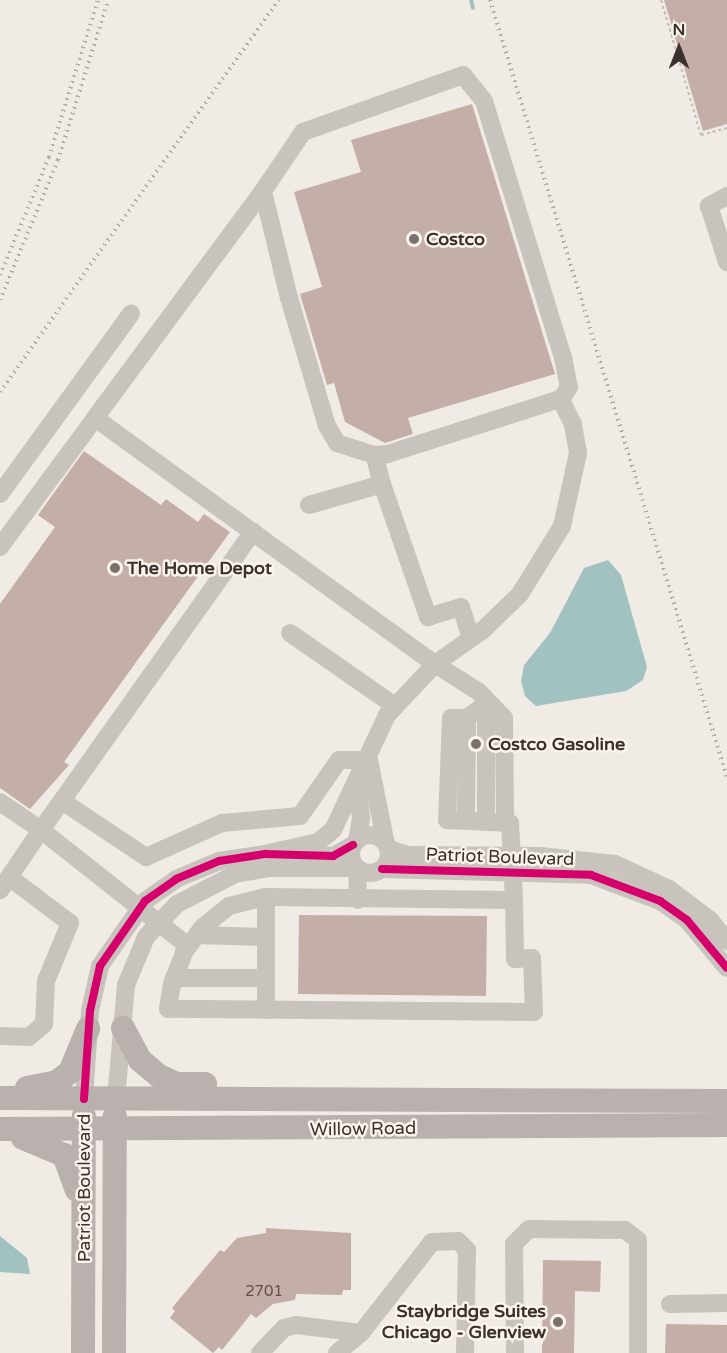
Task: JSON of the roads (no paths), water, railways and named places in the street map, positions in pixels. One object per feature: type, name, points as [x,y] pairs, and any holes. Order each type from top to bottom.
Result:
[{"type":"main road","points":[[123,1028],[140,1060],[177,1084],[278,1084],[315,1100]]},
{"type":"main road","points":[[0,1091],[57,1082],[70,1072],[88,1029]]},
{"type":"main road","name":"Willow Road","points":[[0,1098],[727,1101]]},
{"type":"main road","name":"Patriot Boulevard","points":[[83,1353],[84,1099]]},
{"type":"main road","name":"Patriot Boulevard","points":[[114,1353],[116,1099]]},
{"type":"main road","name":"Willow Road","points":[[0,1130],[194,1131],[727,1125]]},
{"type":"main road","points":[[114,1202],[129,1152],[157,1137],[194,1131]]},
{"type":"main road","points":[[0,1138],[26,1138],[64,1155],[77,1186],[84,1247]]},
{"type":"street","points":[[0,547],[303,132],[463,75],[484,101],[562,357],[569,387],[561,400],[374,454],[337,443],[327,426],[262,190]]},
{"type":"street","points":[[727,196],[709,206],[727,262]]},
{"type":"street","points":[[0,494],[131,314]]},
{"type":"street","points":[[265,854],[318,842],[333,830],[350,802],[375,737],[395,706],[435,664],[471,638],[520,594],[562,526],[579,453],[573,424],[561,400]]},
{"type":"street","points":[[95,418],[435,664],[479,692],[486,704],[504,718],[505,820],[512,830],[512,863],[514,900],[515,959],[532,958],[534,1012],[168,1009],[174,978],[192,941],[229,906],[266,897],[364,900],[514,900]]},
{"type":"street","points":[[374,454],[428,618],[461,607],[471,638]]},
{"type":"street","points":[[309,505],[382,483]]},
{"type":"street","points":[[0,1036],[29,1037],[44,1024],[46,981],[70,923],[5,877],[62,801],[253,532]]},
{"type":"street","points":[[290,633],[395,706]]},
{"type":"street","points":[[486,704],[467,718],[451,718],[447,820],[505,820]]},
{"type":"street","points":[[486,704],[486,820]]},
{"type":"street","points":[[62,801],[146,857],[222,823],[300,816],[339,760],[363,767]]},
{"type":"street","points":[[363,767],[361,819],[351,857],[357,868],[364,900]]},
{"type":"street","points":[[363,767],[387,846],[380,870],[364,900]]},
{"type":"street","points":[[0,802],[41,830],[157,926],[192,941],[266,937]]},
{"type":"street","name":"Patriot Boulevard","points":[[84,1099],[88,1029],[100,966],[137,911],[190,872],[219,861],[265,854],[333,856],[372,835],[387,846],[408,855],[512,863],[591,875],[634,889],[687,920],[727,968]]},
{"type":"street","name":"Patriot Boulevard","points":[[116,1099],[126,984],[146,937],[177,904],[235,874],[270,868],[380,870],[512,863],[615,864],[669,889],[710,920],[727,941]]},
{"type":"street","points":[[266,897],[266,1010]]},
{"type":"street","points":[[174,978],[266,978]]},
{"type":"street","points":[[515,1353],[514,1244],[529,1229],[625,1230],[638,1240],[638,1353]]},
{"type":"street","points":[[337,1353],[361,1332],[432,1242],[458,1241],[467,1250],[465,1353]]},
{"type":"street","points":[[670,1304],[727,1303]]},
{"type":"street","points":[[260,1353],[284,1328],[296,1325],[361,1332]]},
{"type":"water","points":[[608,560],[621,575],[647,667],[643,680],[626,691],[536,706],[525,696],[521,681],[524,665],[550,633],[584,568]]},
{"type":"water","points":[[0,1236],[27,1258],[30,1274],[0,1272]]},
{"type":"waterway","points":[[471,0],[473,8]]},
{"type":"railway","points":[[0,275],[49,157],[98,0]]},
{"type":"railway","points":[[0,300],[58,160],[108,0]]},
{"type":"railway","points":[[0,392],[279,0]]},
{"type":"railway","points":[[490,0],[727,777]]},
{"type":"place","name":"Costco","points":[[414,239]]},
{"type":"place","name":"The Home Depot","points":[[115,568]]},
{"type":"place","name":"Costco Gasoline","points":[[476,744]]},
{"type":"place","name":"Staybridge Suites Chicago - Glenview","points":[[558,1322]]}]
